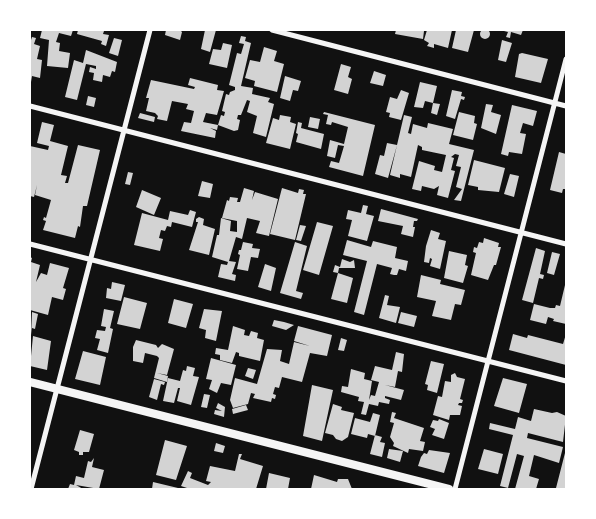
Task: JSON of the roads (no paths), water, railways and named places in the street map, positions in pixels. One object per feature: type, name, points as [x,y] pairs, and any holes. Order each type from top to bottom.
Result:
[{"type":"street","points":[[31,489],[150,30]]},
{"type":"street","points":[[272,30],[566,106]]},
{"type":"street","points":[[455,489],[566,59]]},
{"type":"street","points":[[30,106],[566,244]]},
{"type":"street","points":[[30,244],[566,381]]},
{"type":"street","points":[[30,382],[449,489]]}]
